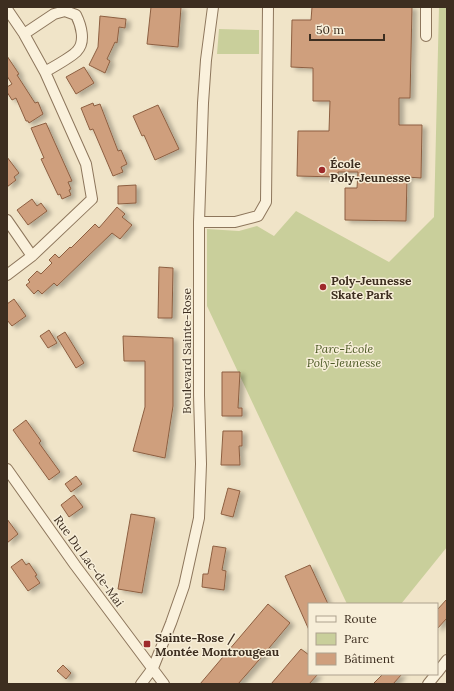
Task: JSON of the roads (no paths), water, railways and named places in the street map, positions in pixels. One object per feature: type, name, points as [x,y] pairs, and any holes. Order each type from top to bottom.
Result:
[{"type":"street","name":"Boulevard Sainte-Rose","points":[[141,684],[153,668],[184,586],[199,518],[201,464],[199,395],[199,222],[203,104],[206,60],[213,7]]},
{"type":"street","points":[[199,222],[235,222],[258,216],[266,202],[268,7]]},
{"type":"street","points":[[426,7],[426,36]]},
{"type":"street","points":[[7,9],[24,34],[45,72],[86,164],[92,199],[32,256],[7,275]]},
{"type":"street","points":[[24,34],[54,14],[65,11],[76,15],[81,24],[82,38],[78,50],[45,72]]},
{"type":"street","points":[[7,220],[32,256]]},
{"type":"street","name":"Rue Du Lac-de-Mai","points":[[7,469],[75,565],[164,684]]},
{"type":"street","points":[[438,671],[447,660]]},
{"type":"street","points":[[428,684],[435,675]]},
{"type":"place","name":"École Poly-Jeunesse","points":[[322,170]]},
{"type":"place","name":"Poly-Jeunesse Skate Park","points":[[323,287]]},
{"type":"place","name":"Sainte-Rose / Montée Montrougeau","points":[[147,644]]},
{"type":"park label","name":"Parc-École Poly-Jeunesse","points":[[344,355]]}]
